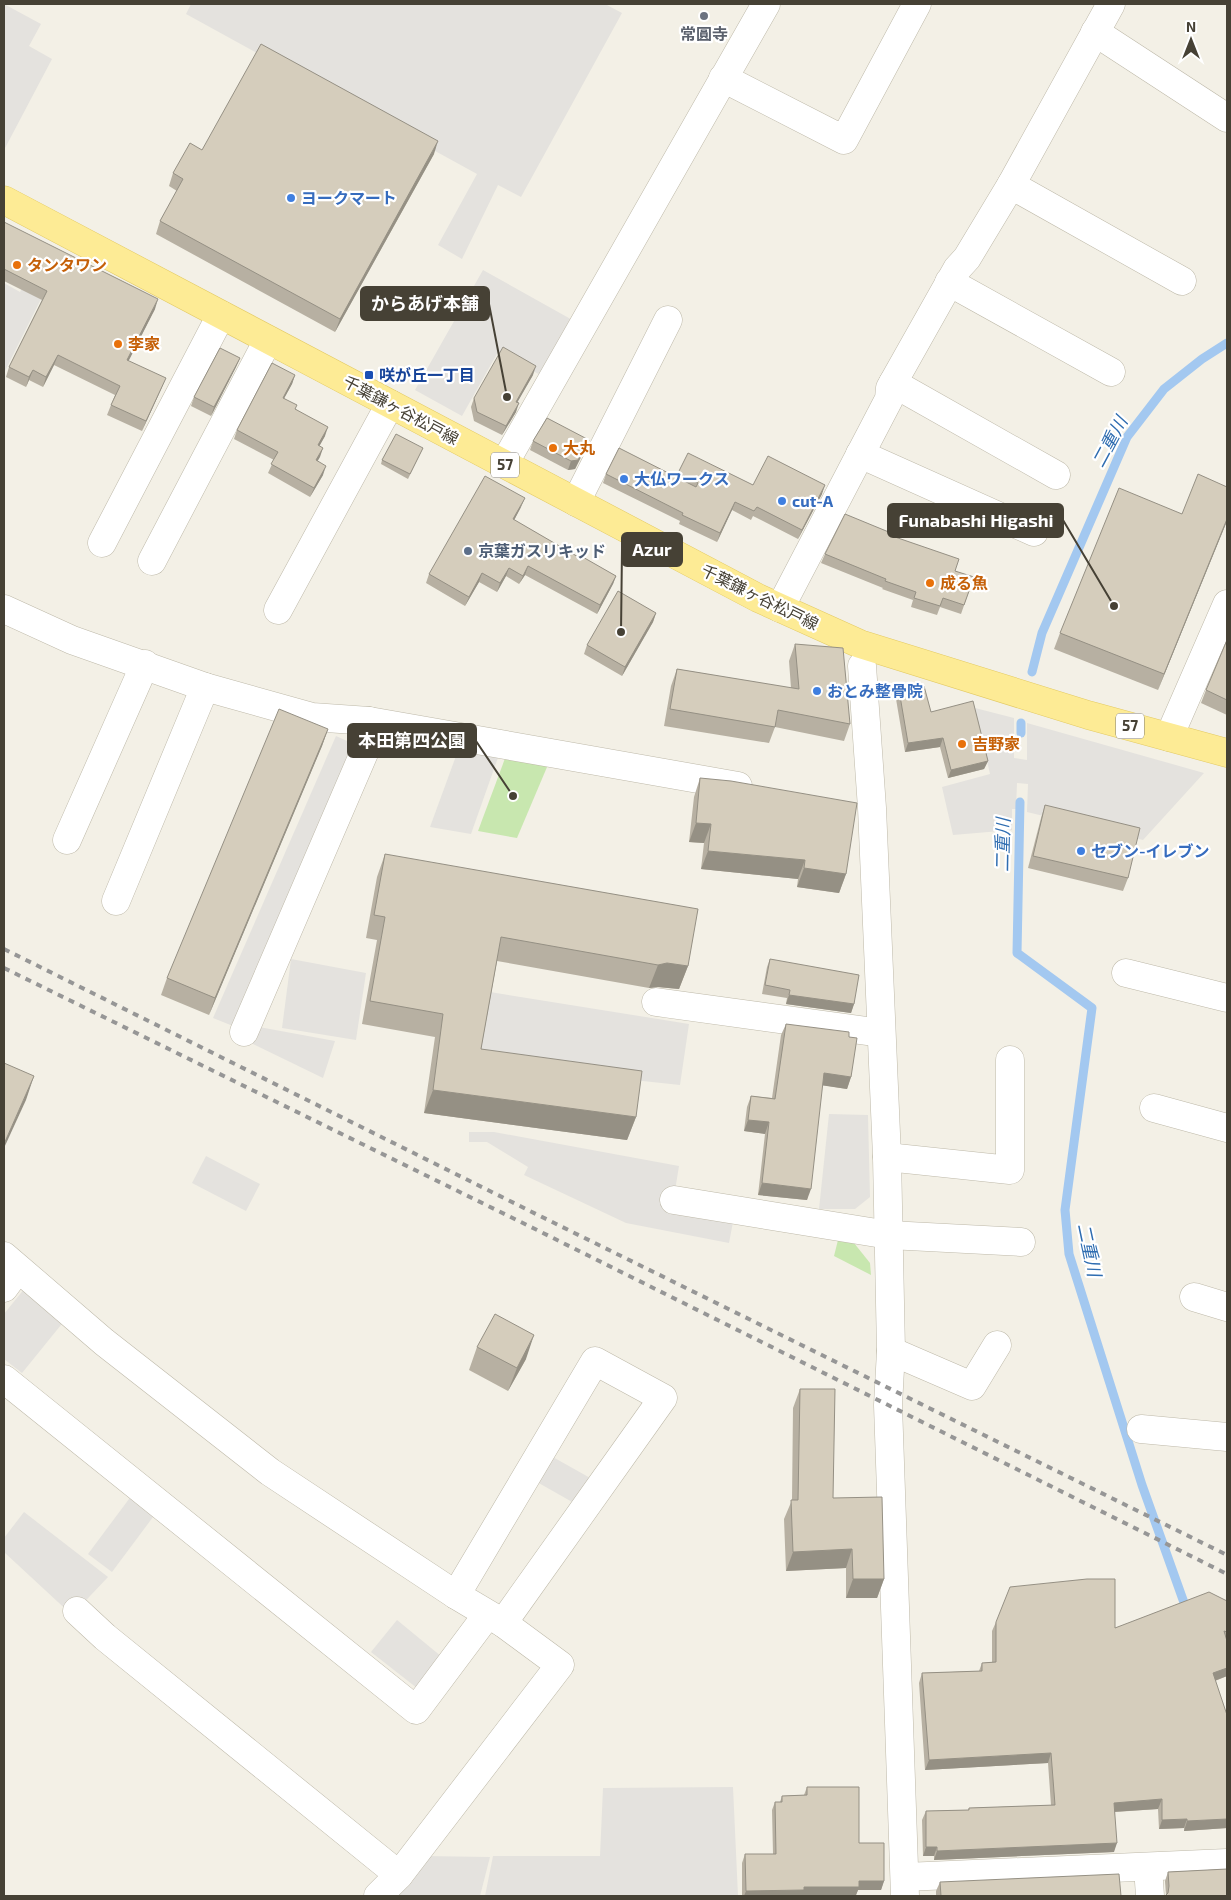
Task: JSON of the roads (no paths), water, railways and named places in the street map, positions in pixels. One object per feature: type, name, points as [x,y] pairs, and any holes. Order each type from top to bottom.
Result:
[{"type":"main road","name":"千葉鎌ヶ谷松戸線","points":[[4,200],[780,608],[860,644],[1027,696],[1227,753]]},
{"type":"street","points":[[504,464],[765,4]]},
{"type":"street","points":[[723,78],[844,140],[917,4]]},
{"type":"street","points":[[780,608],[889,399],[890,388],[949,282],[967,258],[1011,185],[1111,4]]},
{"type":"street","points":[[1095,32],[1227,118]]},
{"type":"street","points":[[1011,185],[1182,281]]},
{"type":"street","points":[[949,282],[1111,372]]},
{"type":"street","points":[[102,543],[221,315]]},
{"type":"street","points":[[576,502],[668,320]]},
{"type":"street","points":[[152,561],[268,340]]},
{"type":"street","points":[[893,383],[1056,475]]},
{"type":"street","points":[[278,610],[390,404]]},
{"type":"street","points":[[860,454],[1034,532]]},
{"type":"street","points":[[1169,737],[1227,604]]},
{"type":"street","points":[[5,612],[72,640],[145,664],[205,687],[312,717],[370,721],[610,765],[765,790]]},
{"type":"street","points":[[67,840],[145,664]]},
{"type":"street","points":[[862,666],[872,808],[887,1157],[891,1351],[888,1415],[905,1887],[1148,1867],[1227,1863]]},
{"type":"street","points":[[116,901],[205,687]]},
{"type":"street","points":[[244,1032],[367,746],[370,721]]},
{"type":"street","points":[[843,803],[872,808]]},
{"type":"street","points":[[1126,974],[1227,998]]},
{"type":"street","points":[[656,1002],[881,1033]]},
{"type":"street","points":[[887,1157],[1010,1170],[1010,1060]]},
{"type":"street","points":[[1154,1108],[1227,1128]]},
{"type":"street","points":[[674,1200],[889,1235],[1021,1242]]},
{"type":"street","points":[[9,1271],[104,1342],[270,1472],[495,1619],[560,1665],[399,1875],[378,1896]]},
{"type":"street","points":[[1194,1297],[1227,1307]]},
{"type":"street","points":[[891,1351],[972,1386],[997,1345]]},
{"type":"street","points":[[4,1379],[416,1710],[495,1619],[663,1398],[595,1360],[456,1595]]},
{"type":"street","points":[[1141,1429],[1227,1437]]},
{"type":"street","points":[[77,1611],[105,1637],[399,1875]]},
{"type":"street","points":[[1148,1867],[1150,1896]]},
{"type":"waterway","name":"二重川","points":[[1032,672],[1042,633],[1127,437],[1164,389],[1202,359],[1227,343]]},
{"type":"waterway","name":"二重川","points":[[1021,723],[1021,733]]},
{"type":"waterway","name":"二重川","points":[[1020,802],[1017,953],[1092,1008],[1065,1210],[1069,1254],[1142,1485],[1187,1611]]},
{"type":"railway","points":[[4,949],[1227,1555]]},
{"type":"railway","points":[[4,968],[533,1228],[1227,1574]]},
{"type":"place","name":"常圓寺","points":[[704,16]]},
{"type":"place","name":"ヨークマート","points":[[291,198]]},
{"type":"place","name":"タンタワン","points":[[17,265]]},
{"type":"place","name":"李家","points":[[118,344]]},
{"type":"place","name":"咲が丘一丁目","points":[[369,375]]},
{"type":"place","name":"からあげ本舗","points":[[507,397]]},
{"type":"place","name":"大丸","points":[[553,448]]},
{"type":"place","name":"大仏ワークス","points":[[624,479]]},
{"type":"place","name":"cut-A","points":[[782,501]]},
{"type":"place","name":"京葉ガスリキッド","points":[[468,551]]},
{"type":"place","name":"成る魚","points":[[930,583]]},
{"type":"place","name":"Funabashi Higashi","points":[[1114,606]]},
{"type":"place","name":"Azur","points":[[621,632]]},
{"type":"place","name":"おとみ整骨院","points":[[817,691]]},
{"type":"place","name":"吉野家","points":[[962,744]]},
{"type":"place","name":"本田第四公園","points":[[513,796]]},
{"type":"place","name":"セブン-イレブン","points":[[1081,851]]}]
